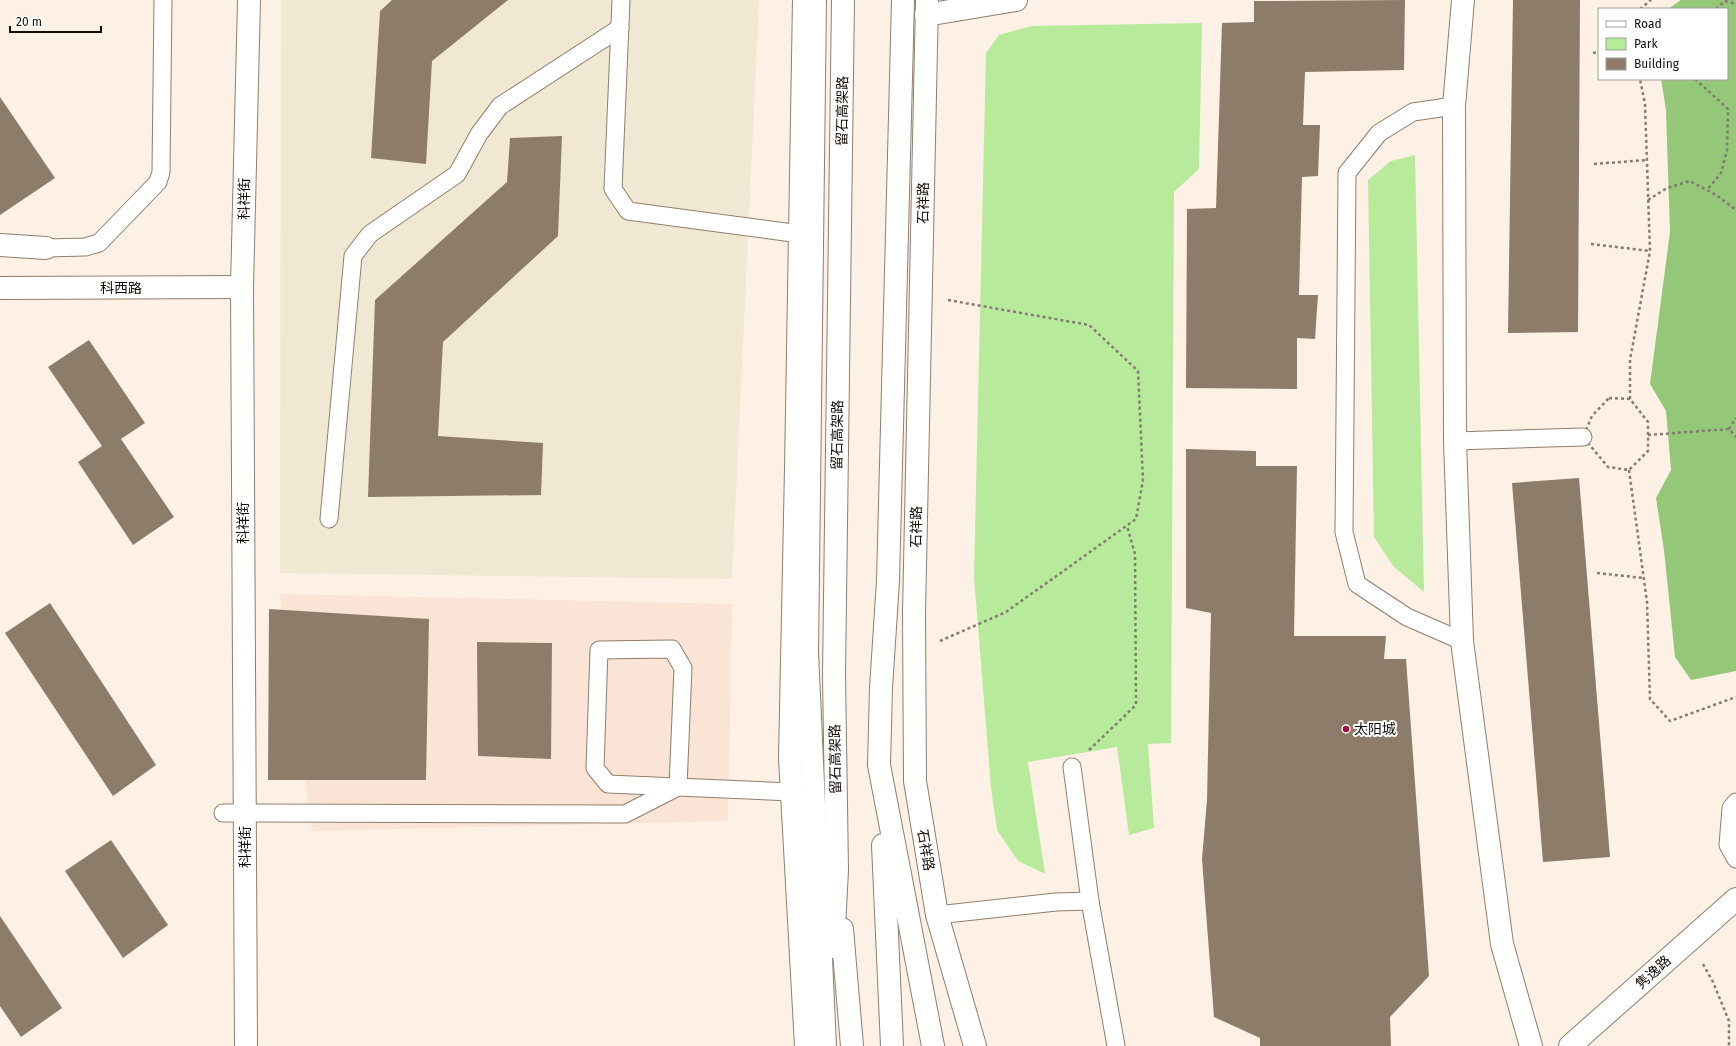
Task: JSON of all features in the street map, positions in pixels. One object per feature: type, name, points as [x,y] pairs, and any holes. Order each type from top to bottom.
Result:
[{"type":"main road","name":"科祥街","points":[[246,1046],[242,287],[249,0]]},
{"type":"main road","points":[[804,0],[790,758],[806,1046]]},
{"type":"main road","points":[[815,0],[807,652],[826,1046]]},
{"type":"main road","name":"留石高架路","points":[[829,1046],[837,870],[834,674],[843,0]]},
{"type":"main road","points":[[892,1046],[879,765],[881,688],[888,581],[903,0]]},
{"type":"main road","points":[[927,8],[1016,0]]},
{"type":"main road","points":[[1463,0],[1454,106],[1455,441],[1462,641],[1502,944],[1531,1046]]},
{"type":"main road","name":"石祥路","points":[[927,8],[914,652],[915,781],[937,915],[975,1046]]},
{"type":"main road","points":[[0,245],[46,248]]},
{"type":"main road","name":"科西路","points":[[0,288],[242,287]]},
{"type":"main road","points":[[879,765],[932,1046]]},
{"type":"main road","name":"留石高架路","points":[[837,870],[852,1046]]},
{"type":"main road","name":"隽逸路","points":[[1570,1046],[1736,899]]},
{"type":"lane","points":[[46,248],[84,247],[99,243],[158,182],[161,172],[163,0]]},
{"type":"lane","points":[[621,0],[613,189],[628,211],[800,234]]},
{"type":"lane","points":[[329,519],[353,256],[370,234],[457,174],[479,134],[500,106],[620,28]]},
{"type":"lane","points":[[1454,106],[1413,112],[1379,133],[1347,173],[1344,532],[1357,584],[1407,617],[1462,641]]},
{"type":"lane","points":[[1455,441],[1583,438]]},
{"type":"lane","points":[[678,787],[683,668],[672,649],[599,650],[595,768],[608,784],[792,792]]},
{"type":"lane","points":[[1072,767],[1090,902],[1116,1046]]},
{"type":"lane","points":[[223,812],[625,814],[678,787]]},
{"type":"lane","points":[[1736,802],[1731,808],[1728,845],[1736,859]]},
{"type":"lane","points":[[937,915],[1056,902],[1090,902]]},
{"type":"path","points":[[1641,8],[1651,0]]},
{"type":"path","points":[[1717,8],[1725,1],[1736,4]]},
{"type":"path","points":[[1593,54],[1598,52]]},
{"type":"path","points":[[1629,470],[1648,451],[1648,422],[1630,399],[1630,360],[1650,251],[1645,104],[1640,80]]},
{"type":"path","points":[[1696,80],[1728,109],[1727,150],[1721,173],[1707,190]]},
{"type":"path","points":[[1594,164],[1647,160]]},
{"type":"path","points":[[1648,200],[1667,188],[1690,180],[1736,210]]},
{"type":"path","points":[[1591,244],[1650,251]]},
{"type":"path","points":[[914,652],[1006,612],[1127,526],[1136,519],[1143,480],[1138,371],[1089,325],[921,296]]},
{"type":"path","points":[[1629,470],[1608,467],[1583,438],[1592,416],[1609,398],[1630,399]]},
{"type":"path","points":[[1729,429],[1736,418]]},
{"type":"path","points":[[1648,436],[1729,429]]},
{"type":"path","points":[[1729,429],[1736,438]]},
{"type":"path","points":[[1629,470],[1647,602],[1650,699],[1670,721],[1736,697]]},
{"type":"path","points":[[1072,767],[1136,705],[1136,554],[1127,526]]},
{"type":"path","points":[[1597,573],[1643,578]]},
{"type":"path","points":[[1690,940],[1712,982],[1729,1021],[1729,1046]]},
{"type":"shaded area","points":[[281,0],[759,0],[732,579],[280,573]]},
{"type":"shaded area","points":[[280,594],[732,604],[728,821],[312,831]]},
{"type":"green space","points":[[1681,0],[1736,0],[1736,671],[1691,680],[1675,657],[1664,550],[1656,498],[1671,470],[1666,411],[1650,384],[1670,232],[1666,110],[1661,80],[1728,80],[1728,8],[1669,8]]},
{"type":"green space","points":[[1202,23],[1199,169],[1174,192],[1171,743],[1148,744],[1154,828],[1129,835],[1117,747],[1028,762],[1045,874],[1018,861],[997,830],[991,788],[974,576],[986,53],[999,35],[1032,26]]},
{"type":"green space","points":[[1415,155],[1424,592],[1393,566],[1374,537],[1368,180],[1391,161]]},
{"type":"building","points":[[392,0],[508,0],[432,61],[426,164],[371,158],[380,11]]},
{"type":"building","points":[[1405,0],[1404,70],[1305,72],[1303,125],[1320,125],[1318,176],[1302,177],[1299,295],[1318,295],[1315,339],[1297,338],[1297,389],[1186,388],[1187,209],[1216,208],[1222,23],[1254,22],[1254,1]]},
{"type":"building","points":[[1513,0],[1580,0],[1578,332],[1508,333]]},
{"type":"building","points":[[0,97],[55,178],[0,215]]},
{"type":"building","points":[[562,136],[558,236],[443,342],[438,436],[543,443],[541,495],[368,497],[375,300],[507,182],[510,138]]},
{"type":"building","points":[[89,340],[145,423],[121,439],[174,517],[133,545],[78,462],[102,446],[48,367]]},
{"type":"building","name":"太阳城","points":[[1186,449],[1256,451],[1256,466],[1297,466],[1294,636],[1386,636],[1384,659],[1406,659],[1429,976],[1390,1017],[1391,1046],[1260,1046],[1260,1038],[1214,1017],[1202,859],[1207,800],[1211,613],[1186,608]]},
{"type":"building","points":[[1579,478],[1610,857],[1543,862],[1512,483]]},
{"type":"building","points":[[50,603],[156,765],[113,796],[5,633]]},
{"type":"building","points":[[269,609],[429,619],[426,780],[268,780]]},
{"type":"building","points":[[477,642],[552,643],[551,759],[478,756]]},
{"type":"building","points":[[111,840],[168,925],[123,958],[65,871]]},
{"type":"building","points":[[0,916],[62,1008],[21,1037],[0,1006]]},
{"type":"place","name":"太阳城","points":[[1346,729]]}]
